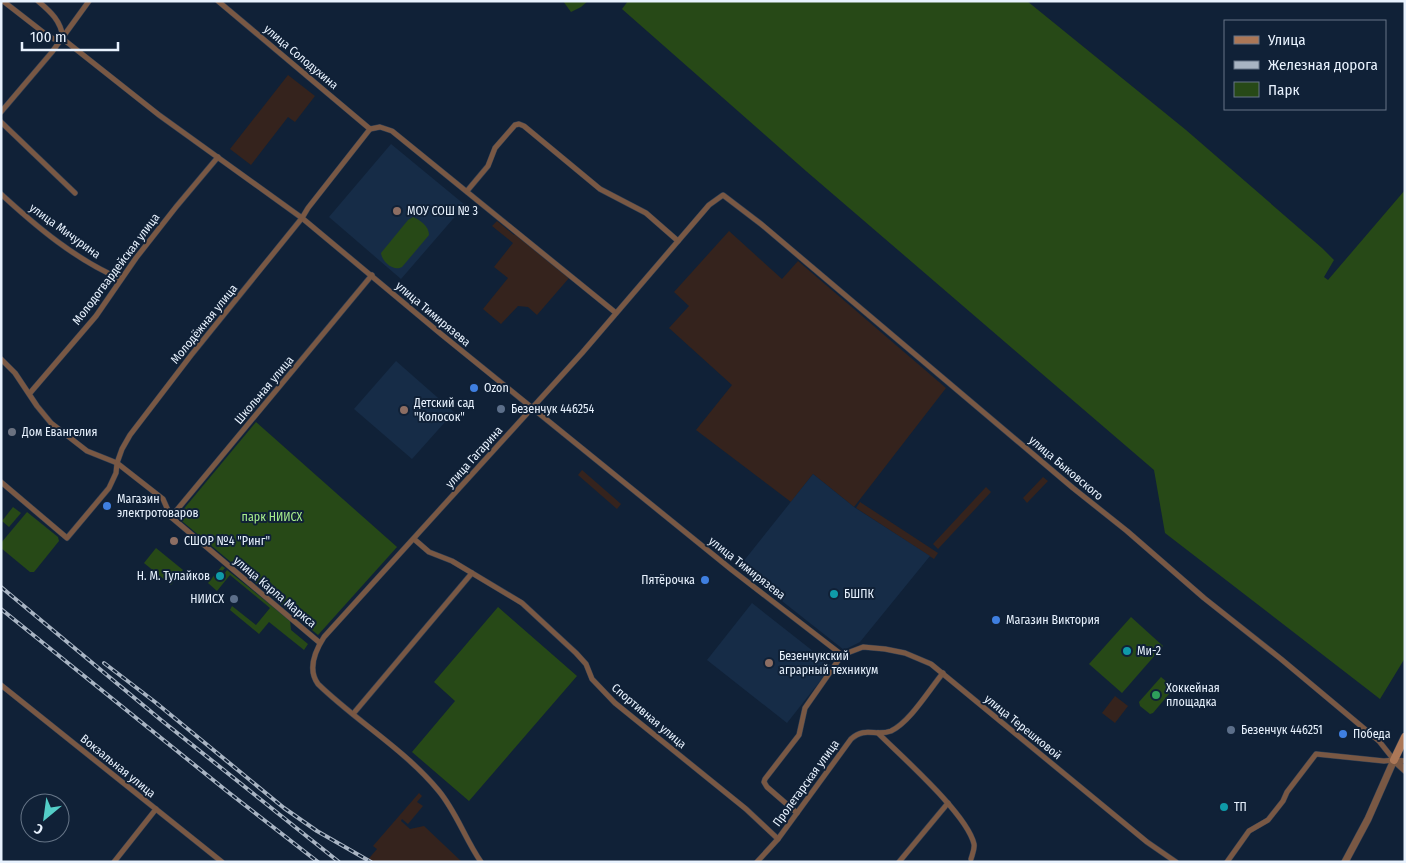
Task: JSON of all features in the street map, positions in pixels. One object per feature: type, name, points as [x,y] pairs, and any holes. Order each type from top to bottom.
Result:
[{"type":"main road","points":[[1394,760],[1405,737]]},
{"type":"street","name":"улица Тимирязева","points":[[2,1],[48,36],[54,39],[63,39],[159,115],[302,218],[440,334],[732,570],[842,655]]},
{"type":"street","points":[[38,1],[58,19],[63,39]]},
{"type":"street","points":[[1,112],[63,39],[89,1]]},
{"type":"street","name":"улица Солодухина","points":[[218,1],[370,129]]},
{"type":"street","points":[[1,122],[75,193]]},
{"type":"street","points":[[467,191],[488,166],[495,148],[514,125],[519,124],[524,126],[600,189],[646,213],[678,241]]},
{"type":"street","points":[[370,129],[380,127],[392,131],[616,313]]},
{"type":"street","name":"Молодёжная улица","points":[[1,482],[67,538],[109,488],[116,473],[122,449],[130,436],[370,129]]},
{"type":"street","name":"Молодогвардейская улица","points":[[30,393],[96,316],[121,279],[176,207],[218,157]]},
{"type":"street","name":"улица Мичурина","points":[[1,194],[72,252],[106,273],[121,279]]},
{"type":"street","name":"улица Гагарина","points":[[320,643],[532,408],[709,205],[723,195]]},
{"type":"street","name":"улица Быковского","points":[[723,195],[761,224],[1066,482],[1135,537],[1204,598],[1281,659],[1379,742],[1394,760]]},
{"type":"street","name":"Школьная улица","points":[[171,517],[372,275]]},
{"type":"street","name":"улица Карла Маркса","points":[[1,358],[15,373],[44,415],[57,428],[88,451],[117,463],[163,499],[171,517],[320,643],[313,660],[315,680],[417,769],[436,788],[445,799],[481,862]]},
{"type":"street","name":"Спортивная улица","points":[[414,539],[430,552],[452,561],[522,603],[576,653],[586,664],[592,679],[615,703],[746,809],[778,839]]},
{"type":"street","points":[[353,714],[472,573]]},
{"type":"street","name":"улица Терешковой","points":[[842,655],[863,648],[885,649],[919,658],[931,664],[1147,842],[1176,862]]},
{"type":"street","points":[[797,813],[766,787],[764,782],[799,736],[803,711],[842,655]]},
{"type":"street","name":"Пролетарская улица","points":[[757,862],[778,839],[851,739],[859,733],[888,732],[901,724],[942,674]]},
{"type":"street","name":"Вокзальная улица","points":[[1,685],[222,862]]},
{"type":"street","points":[[878,733],[948,803],[967,826],[974,846],[971,859]]},
{"type":"street","points":[[1228,862],[1249,831],[1268,820],[1316,754],[1405,762]]},
{"type":"street","points":[[1394,760],[1405,770]]},
{"type":"street","points":[[1345,862],[1368,819],[1394,760]]},
{"type":"street","points":[[899,862],[948,803]]},
{"type":"street","points":[[114,862],[156,809]]},
{"type":"shaded area","points":[[288,75],[315,96],[295,122],[288,117],[251,165],[230,149]]},
{"type":"shaded area","name":"МОУ СОШ № 3","points":[[391,144],[465,205],[401,279],[329,217]]},
{"type":"shaded area","points":[[497,221],[514,235],[516,233],[569,278],[537,315],[528,307],[518,306],[501,324],[483,309],[508,278],[494,267],[513,243],[492,226]]},
{"type":"shaded area","points":[[729,231],[782,279],[798,261],[946,388],[854,507],[813,474],[791,502],[696,430],[732,385],[669,328],[689,306],[674,292]]},
{"type":"shaded area","name":"Детский сад \"Колосок\"","points":[[396,361],[454,412],[412,459],[354,409]]},
{"type":"shaded area","points":[[582,470],[621,504],[617,509],[578,475]]},
{"type":"shaded area","points":[[813,474],[854,507],[930,556],[860,642],[844,650],[739,567]]},
{"type":"shaded area","points":[[1043,477],[1048,481],[1027,503],[1023,498]]},
{"type":"shaded area","points":[[986,487],[991,492],[938,549],[933,544]]},
{"type":"shaded area","points":[[860,502],[938,553],[934,559],[856,508]]},
{"type":"shaded area","name":"Безенчукский аграрный техникум","points":[[752,603],[832,666],[787,723],[707,660]]},
{"type":"shaded area","points":[[1115,696],[1128,706],[1115,723],[1102,713]]},
{"type":"shaded area","points":[[419,793],[422,796],[417,802],[423,806],[408,824],[402,819],[401,821],[410,829],[424,826],[462,862],[366,862],[377,849],[373,846]]},
{"type":"green space","points":[[563,1],[588,1],[571,12]]},
{"type":"green space","points":[[628,1],[1027,1],[1186,130],[1322,248],[1334,260],[1324,277],[1328,280],[1405,190],[1405,658],[1380,699],[1165,533],[1154,470],[806,171],[622,9]]},
{"type":"green space","points":[[413,217],[426,226],[429,235],[402,267],[392,267],[384,260],[381,253],[408,220]]},
{"type":"green space","name":"парк НИИСХ","points":[[256,422],[397,547],[318,635],[177,517]]},
{"type":"green space","points":[[13,507],[21,513],[9,527],[2,521]]},
{"type":"green space","points":[[27,512],[58,537],[59,541],[34,572],[30,572],[1,548],[1,543]]},
{"type":"green space","points":[[156,548],[183,570],[171,585],[144,563]]},
{"type":"green space","points":[[222,566],[225,568],[218,576],[221,578],[227,570],[290,620],[291,630],[308,644],[304,650],[269,622],[259,634],[230,610],[232,606],[256,625],[270,608],[230,575],[217,591],[208,583]]},
{"type":"green space","points":[[498,607],[577,676],[469,801],[412,752],[455,701],[434,682]]},
{"type":"green space","points":[[1131,617],[1163,646],[1122,693],[1089,664]]},
{"type":"green space","name":"Хоккейная площадка","points":[[1161,677],[1174,688],[1153,713],[1150,714],[1140,706],[1139,702]]},
{"type":"railway","points":[[1,587],[161,720],[339,862]]},
{"type":"railway","points":[[1,609],[318,862]]},
{"type":"railway","points":[[104,663],[155,702],[284,808],[317,831],[371,862]]},
{"type":"place","name":"МОУ СОШ № 3","points":[[397,211]]},
{"type":"place","name":"Ozon","points":[[474,388]]},
{"type":"place","name":"Безенчук 446254","points":[[501,409]]},
{"type":"place","name":"Детский сад \"Колосок\"","points":[[404,410]]},
{"type":"place","name":"Дом Евангелия","points":[[12,432]]},
{"type":"place","name":"Магазин электротоваров","points":[[107,506]]},
{"type":"place","name":"СШОР №4 \"Ринг\"","points":[[174,541]]},
{"type":"place","name":"Н. М. Тулайков","points":[[220,576]]},
{"type":"place","name":"Пятёрочка","points":[[705,580]]},
{"type":"place","name":"БШПК","points":[[834,594]]},
{"type":"place","name":"НИИСХ","points":[[234,599]]},
{"type":"place","name":"Магазин Виктория","points":[[996,620]]},
{"type":"place","name":"Ми-2","points":[[1127,651]]},
{"type":"place","name":"Безенчукский аграрный техникум","points":[[769,663]]},
{"type":"place","name":"Хоккейная площадка","points":[[1156,695]]},
{"type":"place","name":"Безенчук 446251","points":[[1231,730]]},
{"type":"place","name":"Победа","points":[[1343,734]]},
{"type":"place","name":"ТП","points":[[1224,807]]}]
